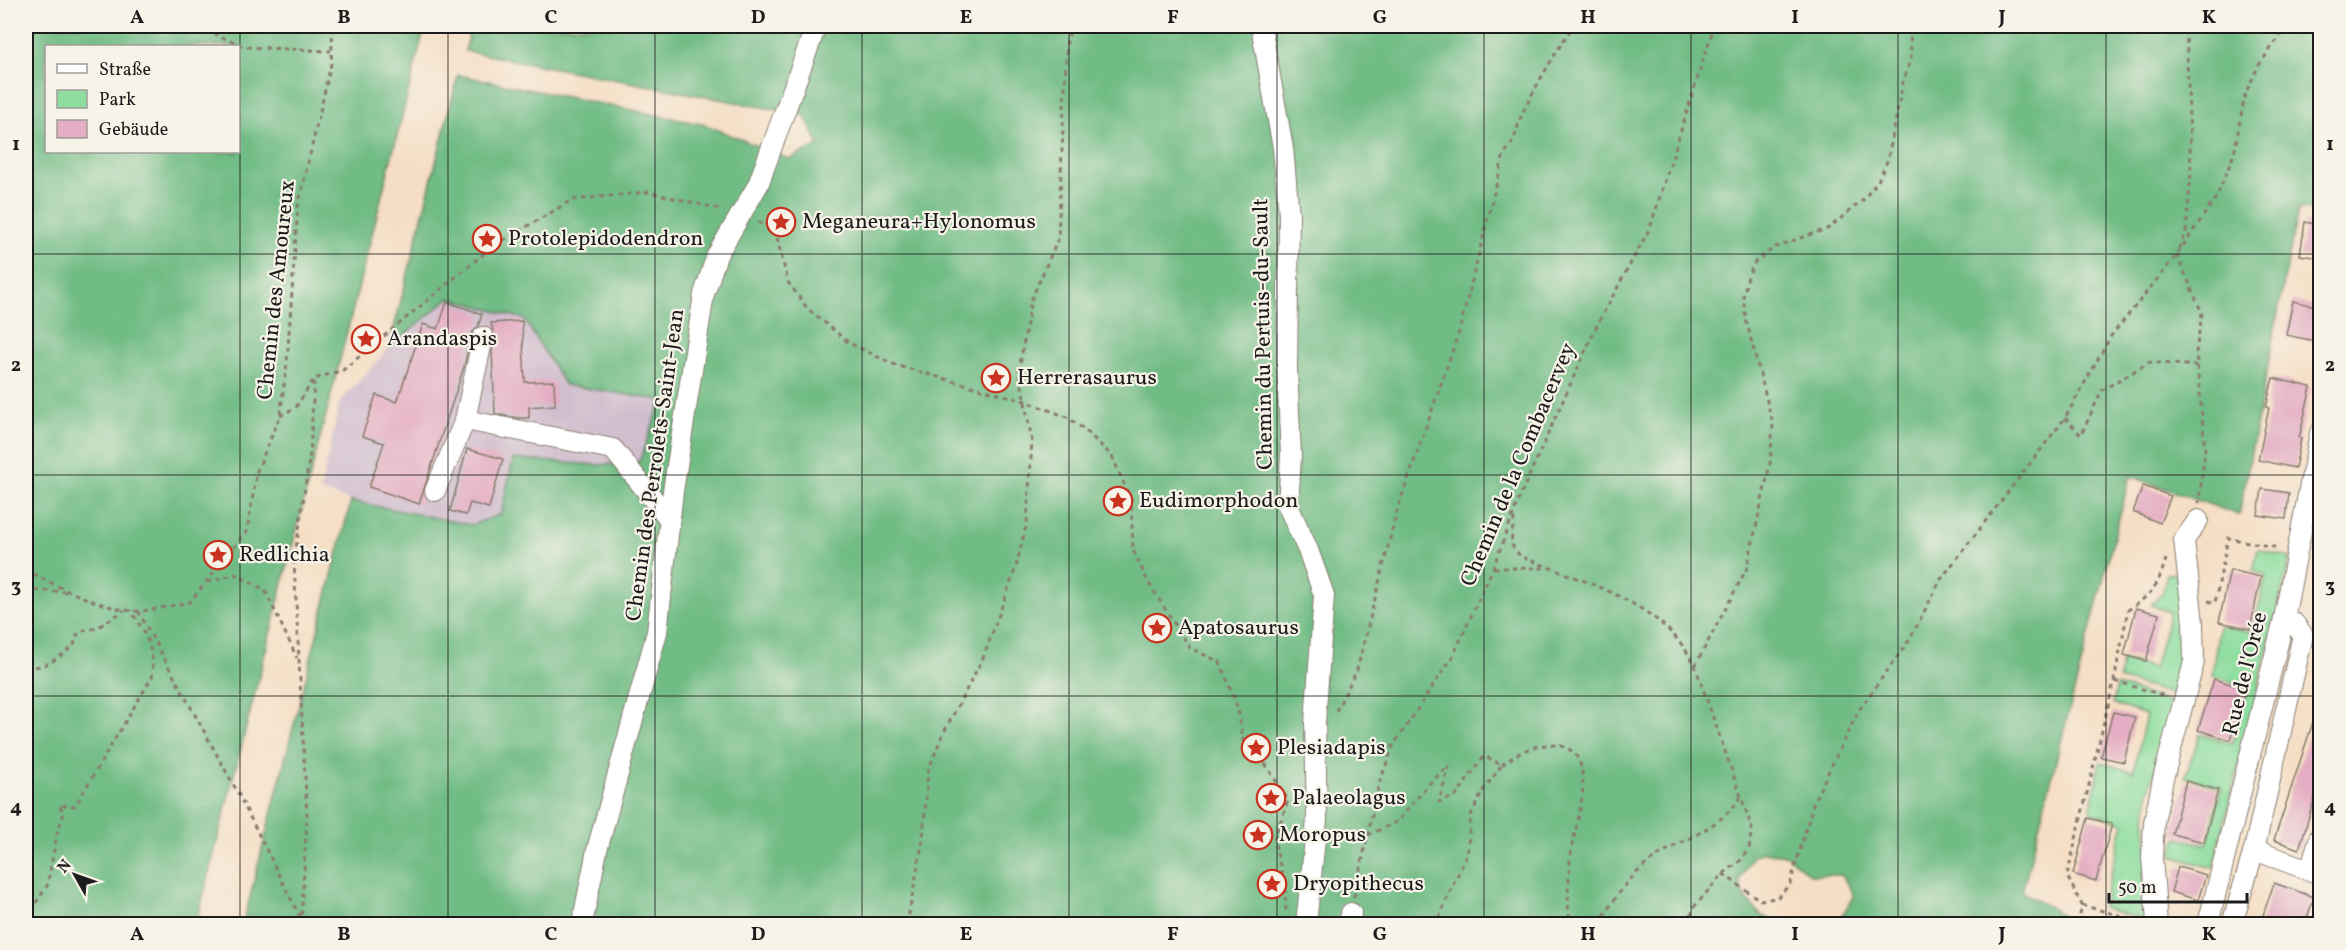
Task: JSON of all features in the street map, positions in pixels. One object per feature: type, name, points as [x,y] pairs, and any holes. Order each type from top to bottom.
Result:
[{"type":"street","name":"Chemin des Perrolets-Saint-Jean","points":[[582,924],[597,850],[657,632],[670,520],[704,294],[717,255],[758,185],[816,26]]},
{"type":"street","name":"Chemin du Pertuis-du-Sault","points":[[1261,26],[1282,148],[1289,215],[1287,368],[1291,456],[1288,506],[1308,550],[1324,595],[1315,723],[1317,820],[1306,924]]},
{"type":"street","points":[[435,491],[465,420],[483,337]]},
{"type":"street","points":[[465,420],[613,449],[670,520]]},
{"type":"street","name":"Rue de l'Orée","points":[[2208,924],[2284,619],[2320,433]]},
{"type":"street","points":[[2148,923],[2154,822],[2194,662],[2193,623],[2184,540],[2198,520]]},
{"type":"street","points":[[2232,924],[2254,850],[2303,635],[2294,623],[2284,619]]},
{"type":"street","points":[[2254,850],[2315,872],[2320,837]]},
{"type":"path","points":[[197,26],[245,47],[331,51]]},
{"type":"path","name":"Chemin des Amoureux","points":[[280,416],[287,362],[298,206],[331,64],[333,26]]},
{"type":"path","points":[[907,924],[923,839],[928,771],[942,736],[984,656],[1016,567],[1024,534],[1032,441],[1019,370],[1031,300],[1058,239],[1067,40],[1072,26]]},
{"type":"path","points":[[1332,719],[1357,670],[1397,511],[1460,332],[1504,154],[1515,142],[1522,115],[1551,59],[1574,26]]},
{"type":"path","name":"Chemin de la Combacervey","points":[[1350,919],[1379,784],[1393,746],[1453,656],[1493,568],[1520,496],[1598,323],[1650,228],[1714,26]]},
{"type":"path","points":[[1695,666],[1747,568],[1770,464],[1773,424],[1746,320],[1743,297],[1748,276],[1755,262],[1775,247],[1829,228],[1863,200],[1878,181],[1888,159],[1903,82],[1911,59],[1910,26]]},
{"type":"path","points":[[2186,26],[2191,173],[2186,232],[2176,256],[2202,313],[2196,352],[2205,449],[2198,520]]},
{"type":"path","points":[[1723,874],[1760,900],[1777,898],[1790,884],[1814,801],[1859,710],[1910,639],[1941,579],[2065,418],[2111,336],[2176,256],[2217,196],[2234,154],[2245,94],[2259,65],[2287,26]]},
{"type":"path","points":[[26,569],[70,592],[127,610],[138,611],[190,602],[247,531],[257,471],[280,416],[297,407],[314,380],[343,370],[492,247],[572,200],[648,192],[741,214],[775,230],[788,282],[807,308],[849,342],[896,365],[1025,400],[1067,417],[1085,430],[1112,456],[1131,500],[1133,550],[1148,582],[1190,648],[1220,662],[1238,709],[1244,746],[1248,752],[1264,762],[1288,800],[1274,840],[1285,886],[1286,915]]},
{"type":"path","points":[[2065,418],[2081,435],[2102,390],[2150,362],[2198,366]]},
{"type":"path","points":[[301,924],[307,816],[294,562],[310,454],[314,380]]},
{"type":"path","points":[[1520,496],[1511,544],[1520,556],[1628,600],[1664,624],[1689,652],[1695,666],[1752,828],[1749,848],[1740,861],[1723,874],[1694,908],[1689,924]]},
{"type":"path","points":[[2205,600],[2215,603],[2228,538],[2298,552]]},
{"type":"path","points":[[2078,924],[2082,905],[2067,876],[2114,681],[2128,610],[2150,595],[2160,580],[2172,540],[2184,540]]},
{"type":"path","points":[[1493,568],[1549,568]]},
{"type":"path","points":[[206,582],[235,574],[265,590],[298,661]]},
{"type":"path","points":[[26,590],[70,592]]},
{"type":"path","points":[[26,666],[35,668],[56,660],[74,646],[76,637],[81,631],[95,628],[127,610]]},
{"type":"path","points":[[26,918],[47,886],[57,834],[64,813],[59,805],[75,806],[152,677],[154,660],[149,642],[127,610]]},
{"type":"path","points":[[138,611],[239,795],[301,919],[310,924]]},
{"type":"path","points":[[2114,681],[2185,701]]},
{"type":"path","points":[[1436,924],[1467,854],[1471,815],[1484,789],[1502,765],[1522,752],[1541,745],[1569,748],[1580,762],[1583,787],[1569,873],[1571,924]]},
{"type":"path","points":[[1367,836],[1398,821],[1430,783],[1449,766],[1439,802],[1456,796],[1484,756],[1502,765]]},
{"type":"path","points":[[1599,924],[1616,895],[1637,871],[1729,814],[1741,796]]},
{"type":"path","points":[[2082,905],[2148,923]]},
{"type":"shaded area","points":[[449,298],[524,319],[565,385],[662,399],[639,462],[598,465],[501,514],[471,525],[351,501],[320,491],[340,402],[389,348]]},
{"type":"green space","points":[[26,26],[425,26],[196,924],[26,924]]},
{"type":"green space","points":[[471,26],[892,26],[904,30],[907,26],[2320,26],[2320,210],[2298,209],[2239,515],[2130,476],[2022,892],[2066,917],[2064,924],[1836,924],[1854,897],[1842,875],[1811,875],[1786,855],[1762,852],[1753,856],[1739,880],[1741,889],[1748,901],[1762,916],[1782,924],[243,924],[351,501],[472,525],[501,514],[513,459],[598,465],[639,462],[662,400],[565,385],[524,319],[449,298],[389,348],[458,75],[706,125],[789,159],[819,145],[804,115],[465,51]]},
{"type":"green space","points":[[2258,549],[2290,558],[2213,868],[2171,856],[2177,838],[2207,845],[2221,788],[2185,777],[2200,734],[2232,744],[2248,687],[2212,676],[2219,626],[2253,632],[2266,575],[2253,571]]},
{"type":"green space","points":[[2178,573],[2184,649],[2179,696],[2119,679],[2122,660],[2154,668],[2170,612],[2151,605],[2162,594],[2167,574]]},
{"type":"green space","points":[[2117,685],[2173,703],[2148,795],[2146,823],[2150,922],[2102,908],[2124,823],[2090,812],[2100,762],[2133,772],[2146,715],[2113,704]]},
{"type":"building","points":[[2305,222],[2320,225],[2320,258],[2300,255]]},
{"type":"building","points":[[2293,301],[2320,307],[2320,342],[2286,335]]},
{"type":"building","points":[[447,302],[482,314],[478,327],[471,334],[464,367],[419,504],[369,487],[384,443],[362,436],[376,395],[397,402],[423,324],[438,329]]},
{"type":"building","points":[[522,321],[525,382],[554,381],[555,405],[529,407],[529,418],[495,414],[492,351],[495,339],[491,323]]},
{"type":"building","points":[[2273,378],[2311,387],[2299,438],[2301,439],[2295,468],[2258,460]]},
{"type":"building","points":[[467,449],[503,459],[489,508],[470,503],[466,515],[450,511]]},
{"type":"building","points":[[2143,486],[2171,496],[2160,523],[2133,512]]},
{"type":"building","points":[[2262,489],[2289,493],[2286,519],[2258,515]]},
{"type":"building","points":[[2230,570],[2261,577],[2250,629],[2219,622]]},
{"type":"building","points":[[2136,608],[2159,614],[2146,661],[2124,655]]},
{"type":"building","points":[[2214,679],[2246,689],[2230,740],[2198,730]]},
{"type":"building","points":[[2318,707],[2320,707],[2320,781],[2299,849],[2274,840]]},
{"type":"building","points":[[2113,712],[2135,717],[2124,762],[2101,757]]},
{"type":"building","points":[[2186,781],[2218,790],[2204,842],[2172,834]]},
{"type":"building","points":[[2088,818],[2112,824],[2096,881],[2073,874]]},
{"type":"building","points":[[2178,867],[2206,875],[2198,900],[2171,892]]},
{"type":"building","points":[[2274,883],[2314,897],[2305,924],[2260,924]]},
{"type":"place","name":"Meganeura+Hylonomus","points":[[781,222]]},
{"type":"place","name":"Protolepidodendron","points":[[487,239]]},
{"type":"place","name":"Arandaspis","points":[[366,339]]},
{"type":"place","name":"Herrerasaurus","points":[[996,378]]},
{"type":"place","name":"Eudimorphodon","points":[[1118,501]]},
{"type":"place","name":"Redlichia","points":[[218,555]]},
{"type":"place","name":"Apatosaurus","points":[[1157,628]]},
{"type":"place","name":"Plesiadapis","points":[[1256,748]]},
{"type":"place","name":"Palaeolagus","points":[[1271,798]]},
{"type":"place","name":"Moropus","points":[[1258,835]]},
{"type":"place","name":"Dryopithecus","points":[[1272,884]]}]
